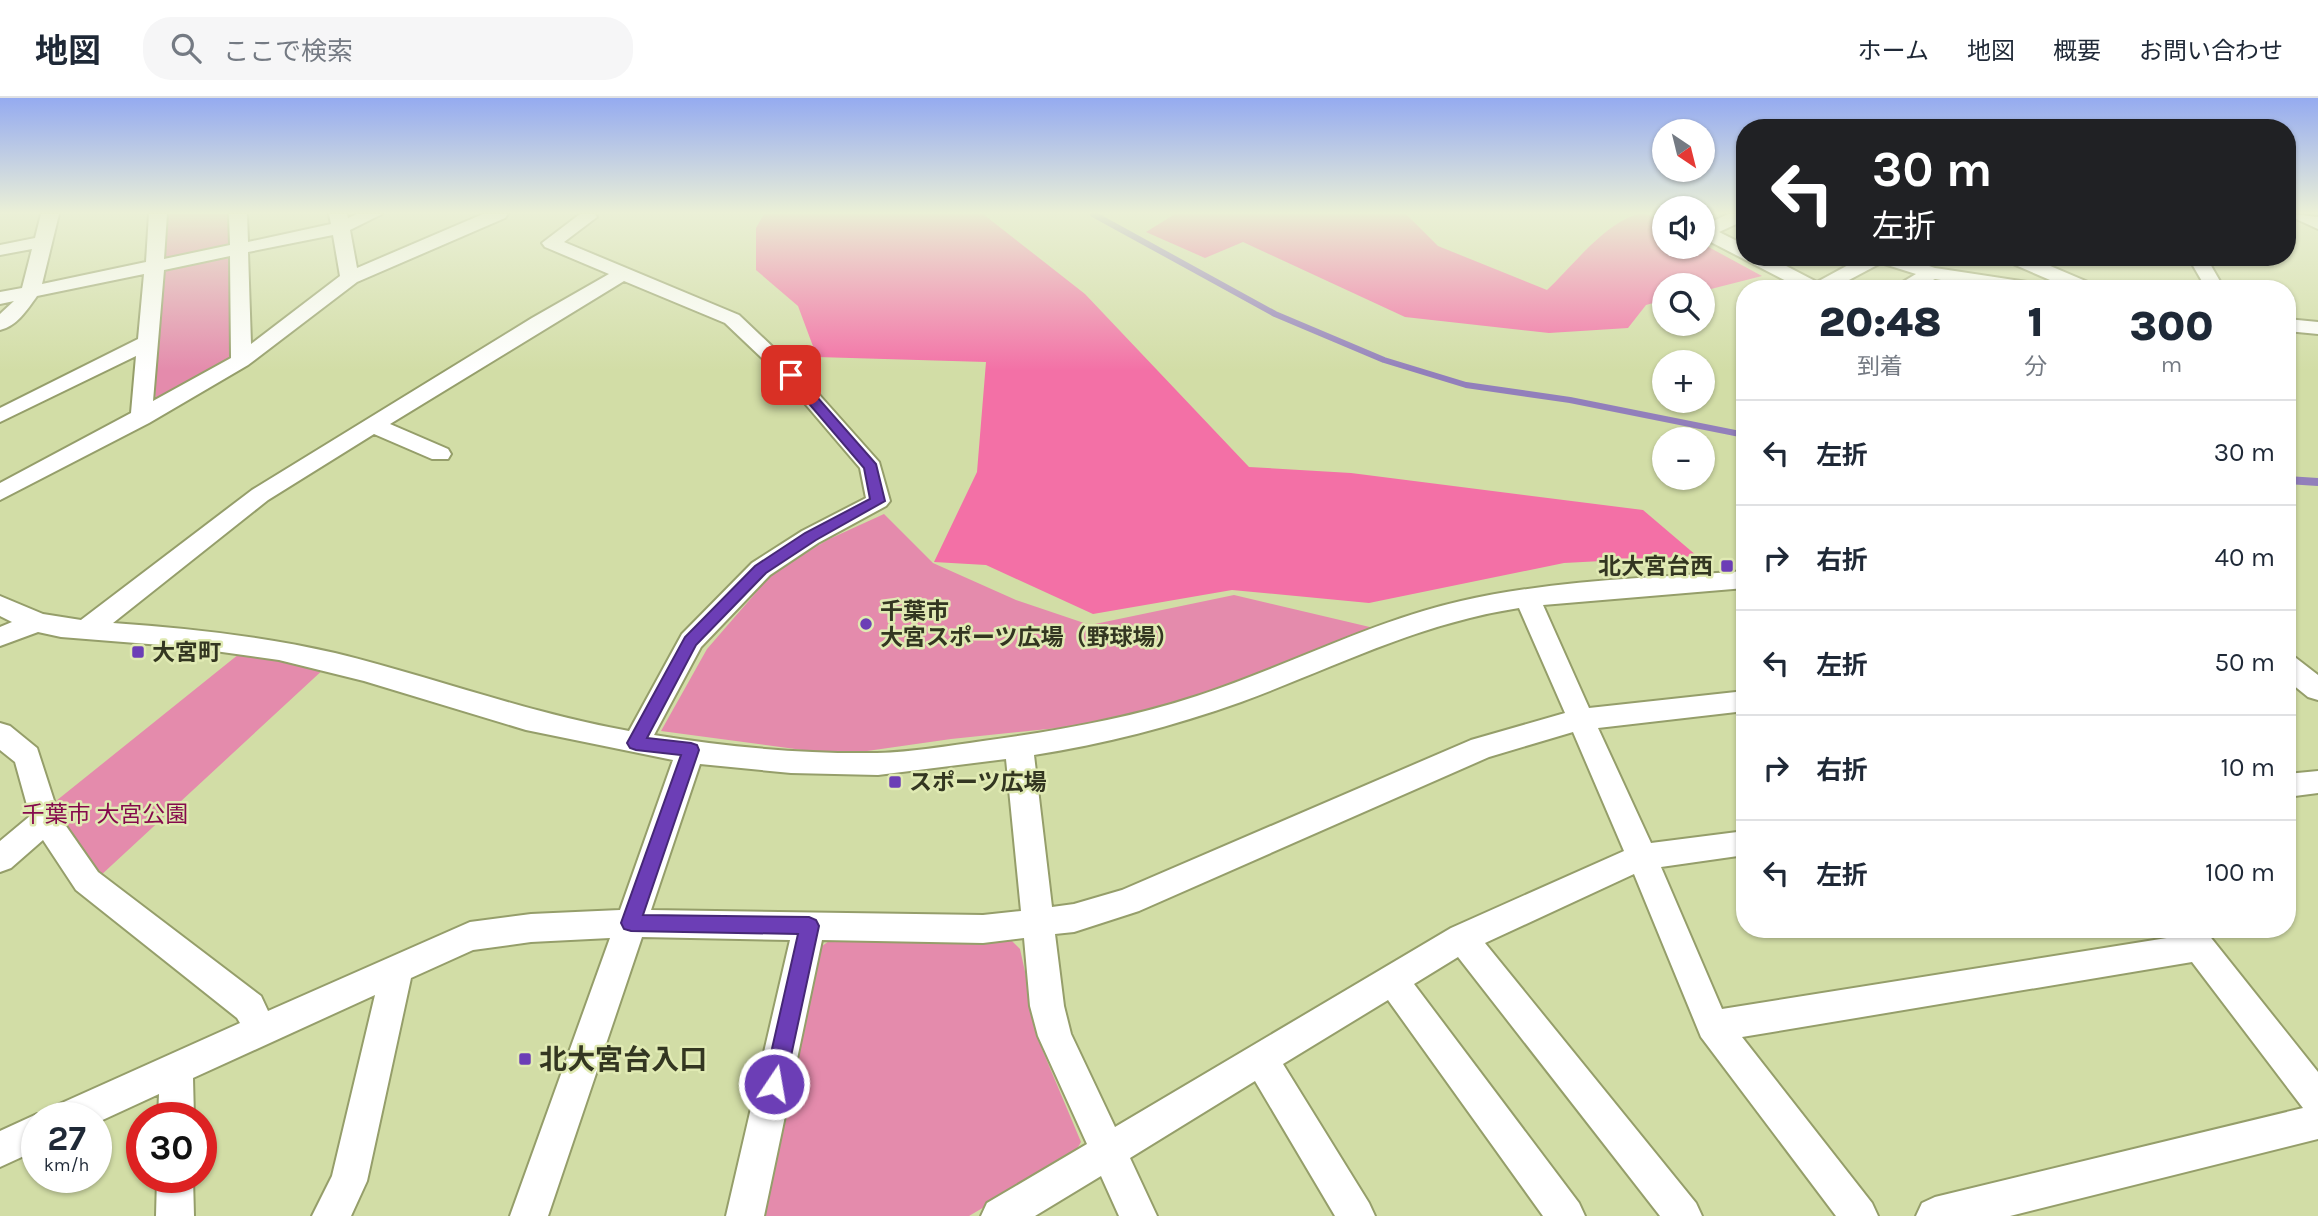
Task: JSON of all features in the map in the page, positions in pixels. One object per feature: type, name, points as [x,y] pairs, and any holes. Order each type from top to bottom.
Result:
[{"type":"street","points":[[0,324],[18,309],[30,292],[38,266]]},
{"type":"street","points":[[0,298],[160,266]]},
{"type":"street","points":[[239,266],[241,361]]},
{"type":"street","points":[[348,266],[350,278]]},
{"type":"street","points":[[0,493],[241,361],[350,278],[378,266]]},
{"type":"street","points":[[607,266],[732,319],[791,375],[871,467],[878,501],[810,537],[761,569],[691,641],[636,743]]},
{"type":"street","points":[[1772,266],[1799,280]]},
{"type":"street","points":[[1775,268],[1779,266]]},
{"type":"street","points":[[1835,280],[1862,266]]},
{"type":"street","points":[[1910,266],[1963,280]]},
{"type":"street","points":[[2034,266],[2067,280]]},
{"type":"street","points":[[141,418],[146,343],[156,267]]},
{"type":"street","points":[[86,630],[260,495],[539,322],[624,273]]},
{"type":"street","points":[[1918,280],[1932,273]]},
{"type":"street","points":[[1927,280],[1932,273]]},
{"type":"street","points":[[2296,326],[2318,328]]},
{"type":"street","points":[[0,416],[146,343]]},
{"type":"street","points":[[373,425],[440,454]]},
{"type":"street","points":[[0,605],[36,622],[86,630],[237,644],[312,657],[528,720],[636,743],[791,764],[881,764],[1092,735],[1166,717],[1233,694],[1395,629],[1459,610],[1527,598],[1736,580]]},
{"type":"street","points":[[1527,598],[1642,857],[1713,1026],[1859,1216]]},
{"type":"street","points":[[0,637],[36,622]]},
{"type":"street","points":[[2296,672],[2318,690]]},
{"type":"street","points":[[102,1102],[470,936],[531,928],[631,923],[983,929],[1074,918],[1128,902],[1481,748],[1581,719],[1736,702]]},
{"type":"street","points":[[2,739],[27,755],[46,820],[87,881],[249,1007],[260,1030]]},
{"type":"street","points":[[1019,747],[1047,1006],[1055,1036],[1138,1216]]},
{"type":"street","points":[[530,1216],[691,750]]},
{"type":"street","points":[[2296,785],[2318,782]]},
{"type":"street","points":[[0,859],[46,820]]},
{"type":"street","points":[[1000,1216],[1462,937],[1642,857],[1736,844]]},
{"type":"street","points":[[745,1216],[809,926]]},
{"type":"street","points":[[1462,937],[1683,1216]]},
{"type":"street","points":[[1713,1026],[2192,938],[2318,1100]]},
{"type":"street","points":[[331,1216],[349,1181],[397,968]]},
{"type":"street","points":[[1393,981],[1566,1216]]},
{"type":"street","points":[[1262,1060],[1356,1216]]},
{"type":"street","points":[[176,1102],[177,1068]]},
{"type":"street","points":[[1934,1216],[2318,1122]]},
{"type":"street","points":[[0,1149],[21,1139]]},
{"type":"street","points":[[175,1193],[175,1216]]},
{"type":"green space","points":[[187,266],[231,266],[233,358],[165,402],[155,399],[162,272]]},
{"type":"green space","name":"千葉市 大宮スポーツ広場（野球場）","points":[[884,514],[933,563],[1016,600],[1090,625],[1234,595],[1374,628],[1232,686],[1097,724],[951,739],[853,753],[810,751],[661,731],[707,649],[772,574],[827,540]]},
{"type":"green space","name":"千葉市 大宮公園","points":[[244,650],[326,667],[99,877],[51,805]]},
{"type":"green space","points":[[1011,940],[1020,949],[1042,1049],[1081,1142],[1074,1154],[969,1216],[756,1216],[818,949],[829,941]]},
{"type":"shaded area","points":[[756,266],[1050,266],[1085,294],[1249,467],[1351,473],[1643,510],[1697,556],[1564,563],[1369,603],[1232,590],[1093,614],[986,565],[934,562],[977,472],[986,362],[817,357],[798,306],[756,270]]},
{"type":"shaded area","points":[[1295,266],[1488,266],[1547,290],[1570,266],[1744,266],[1762,276],[1736,280],[1736,283],[1715,288],[1715,273],[1652,273],[1652,303],[1646,305],[1628,328],[1549,333],[1405,317]]},
{"type":"waterway","points":[[1188,266],[1275,314],[1384,360],[1466,385],[1570,400],[1736,433]]},
{"type":"waterway","points":[[2296,481],[2318,482]]},
{"type":"place","name":"北大宮台西","points":[[1727,566]]},
{"type":"place","name":"千葉市 大宮スポーツ広場（野球場）","points":[[866,624]]},
{"type":"place","name":"大宮町","points":[[138,652]]},
{"type":"place","name":"スポーツ広場","points":[[895,782]]},
{"type":"place","name":"北大宮台入口","points":[[525,1059]]},
{"type":"route","points":[[774,1084],[809,926],[631,923],[691,750],[636,743],[691,641],[761,569],[810,537],[878,501],[871,467],[791,375]]}]
